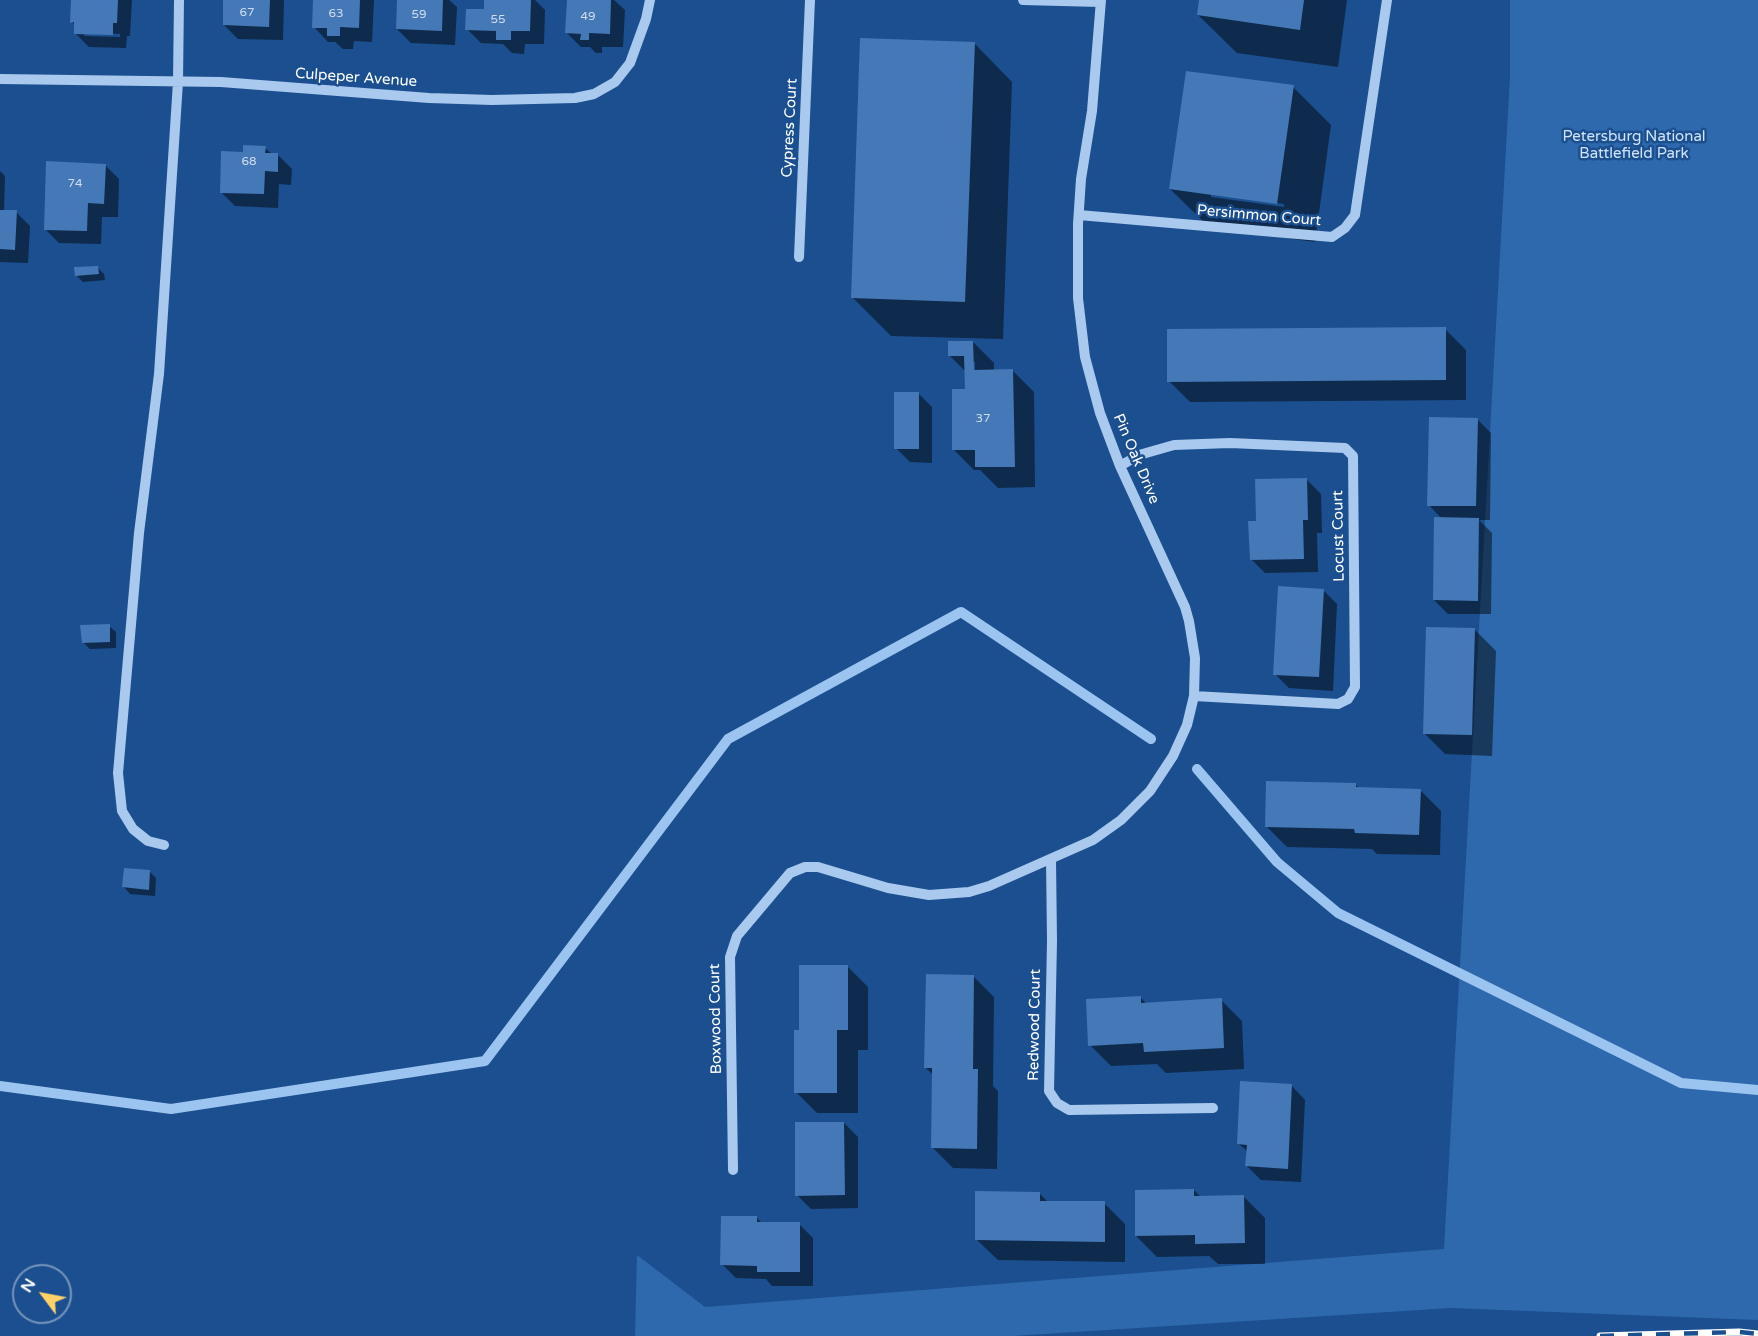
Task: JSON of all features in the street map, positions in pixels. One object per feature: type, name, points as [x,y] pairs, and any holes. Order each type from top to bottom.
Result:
[{"type":"street","points":[[164,846],[148,841],[133,829],[122,811],[118,773],[139,533],[159,374],[178,82],[179,0]]},
{"type":"street","name":"Culpeper Avenue","points":[[0,79],[220,82],[429,98],[492,100],[575,98],[594,94],[615,82],[630,63],[646,19],[650,0]]},
{"type":"street","name":"Cypress Court","points":[[799,257],[810,0]]},
{"type":"street","points":[[1023,0],[1101,1]]},
{"type":"street","name":"Persimmon Court","points":[[1078,215],[1332,237],[1345,228],[1355,215],[1387,0]]},
{"type":"street","name":"Pin Oak Drive","points":[[1051,860],[1093,840],[1121,820],[1150,791],[1173,756],[1186,725],[1194,696],[1196,658],[1185,606],[1120,466],[1100,413],[1085,357],[1078,298],[1078,215],[1081,179],[1092,111],[1101,1]]},
{"type":"street","name":"Locust Court","points":[[1120,466],[1139,455],[1174,445],[1197,444],[1230,443],[1345,448],[1353,456],[1355,687],[1348,699],[1338,704],[1194,696]]},
{"type":"street","name":"Redwood Court","points":[[1051,860],[1049,1091],[1057,1103],[1069,1110],[1213,1108]]},
{"type":"street","name":"Boxwood Court","points":[[733,1170],[730,957],[737,936],[790,873],[805,867],[818,867],[888,888],[929,895],[969,892],[1051,860]]},
{"type":"green space","name":"Petersburg National Battlefield Park","points":[[1510,0],[1758,0],[1758,1320],[1451,1308],[1013,1336],[635,1336],[637,1255],[705,1307],[1444,1249],[1510,77]]},
{"type":"building","points":[[71,0],[118,0],[117,23],[113,23],[113,35],[74,34],[74,22],[70,23]]},
{"type":"building","points":[[223,0],[270,0],[269,27],[223,25]]},
{"type":"building","points":[[313,0],[360,0],[359,28],[340,27],[340,36],[327,36],[327,28],[312,28]]},
{"type":"building","points":[[397,0],[443,0],[442,31],[396,29]]},
{"type":"building","points":[[484,0],[531,0],[530,31],[511,31],[511,40],[496,40],[496,31],[465,30],[466,9],[484,9]]},
{"type":"building","points":[[567,0],[611,0],[610,34],[589,33],[589,40],[580,40],[581,34],[565,33]]},
{"type":"building","points":[[1199,0],[1304,0],[1300,30],[1197,15]]},
{"type":"building","points":[[860,38],[975,42],[965,302],[851,298]]},
{"type":"building","points":[[1186,71],[1294,85],[1277,204],[1169,189]]},
{"type":"building","points":[[243,145],[266,146],[265,153],[278,153],[278,172],[265,171],[264,194],[220,193],[221,151],[243,152]]},
{"type":"building","points":[[46,161],[106,164],[104,204],[88,203],[87,231],[44,230]]},
{"type":"building","points":[[0,210],[17,210],[15,250],[0,249]]},
{"type":"building","points":[[98,266],[99,274],[75,276],[74,267]]},
{"type":"building","points":[[1446,327],[1446,380],[1167,382],[1167,329]]},
{"type":"building","points":[[948,341],[973,341],[974,370],[1013,369],[1015,467],[975,467],[975,450],[952,450],[952,389],[965,389],[964,356],[948,356]]},
{"type":"building","points":[[894,392],[919,392],[919,449],[894,449]]},
{"type":"building","points":[[1429,417],[1478,418],[1476,506],[1427,506]]},
{"type":"building","points":[[1307,478],[1308,520],[1303,520],[1304,559],[1250,560],[1248,521],[1256,521],[1255,479]]},
{"type":"building","points":[[1434,517],[1479,518],[1478,601],[1433,600]]},
{"type":"building","points":[[1278,586],[1324,589],[1319,677],[1273,675]]},
{"type":"building","points":[[110,624],[110,642],[82,643],[80,625]]},
{"type":"building","points":[[1426,627],[1475,628],[1472,735],[1423,734]]},
{"type":"building","points":[[1266,781],[1356,783],[1356,787],[1421,789],[1419,835],[1355,833],[1354,829],[1265,827]]},
{"type":"building","points":[[124,868],[150,870],[149,890],[122,887]]},
{"type":"building","points":[[799,965],[848,965],[848,1030],[837,1030],[837,1093],[794,1093],[794,1030],[799,1030]]},
{"type":"building","points":[[926,974],[974,975],[973,1069],[978,1069],[977,1149],[931,1148],[932,1068],[924,1068]]},
{"type":"building","points":[[1141,996],[1141,1003],[1222,998],[1224,1048],[1144,1052],[1143,1043],[1088,1046],[1086,999]]},
{"type":"building","points":[[1240,1081],[1292,1084],[1288,1169],[1245,1166],[1247,1145],[1237,1144]]},
{"type":"building","points":[[795,1122],[844,1122],[845,1195],[795,1196]]},
{"type":"building","points":[[1194,1189],[1194,1196],[1244,1195],[1245,1243],[1195,1244],[1195,1235],[1135,1236],[1135,1190]]},
{"type":"building","points":[[975,1191],[1040,1192],[1040,1201],[1105,1201],[1105,1242],[975,1240]]},
{"type":"building","points":[[721,1216],[757,1216],[757,1222],[800,1222],[800,1272],[757,1272],[757,1266],[720,1265]]},
{"type":"waterway","points":[[0,1086],[171,1109],[485,1061],[728,739],[961,612],[1151,739]]},
{"type":"waterway","points":[[1197,769],[1277,862],[1338,913],[1681,1083],[1758,1090]]},
{"type":"railway","points":[[1600,1336],[1739,1332],[1758,1334]]}]
